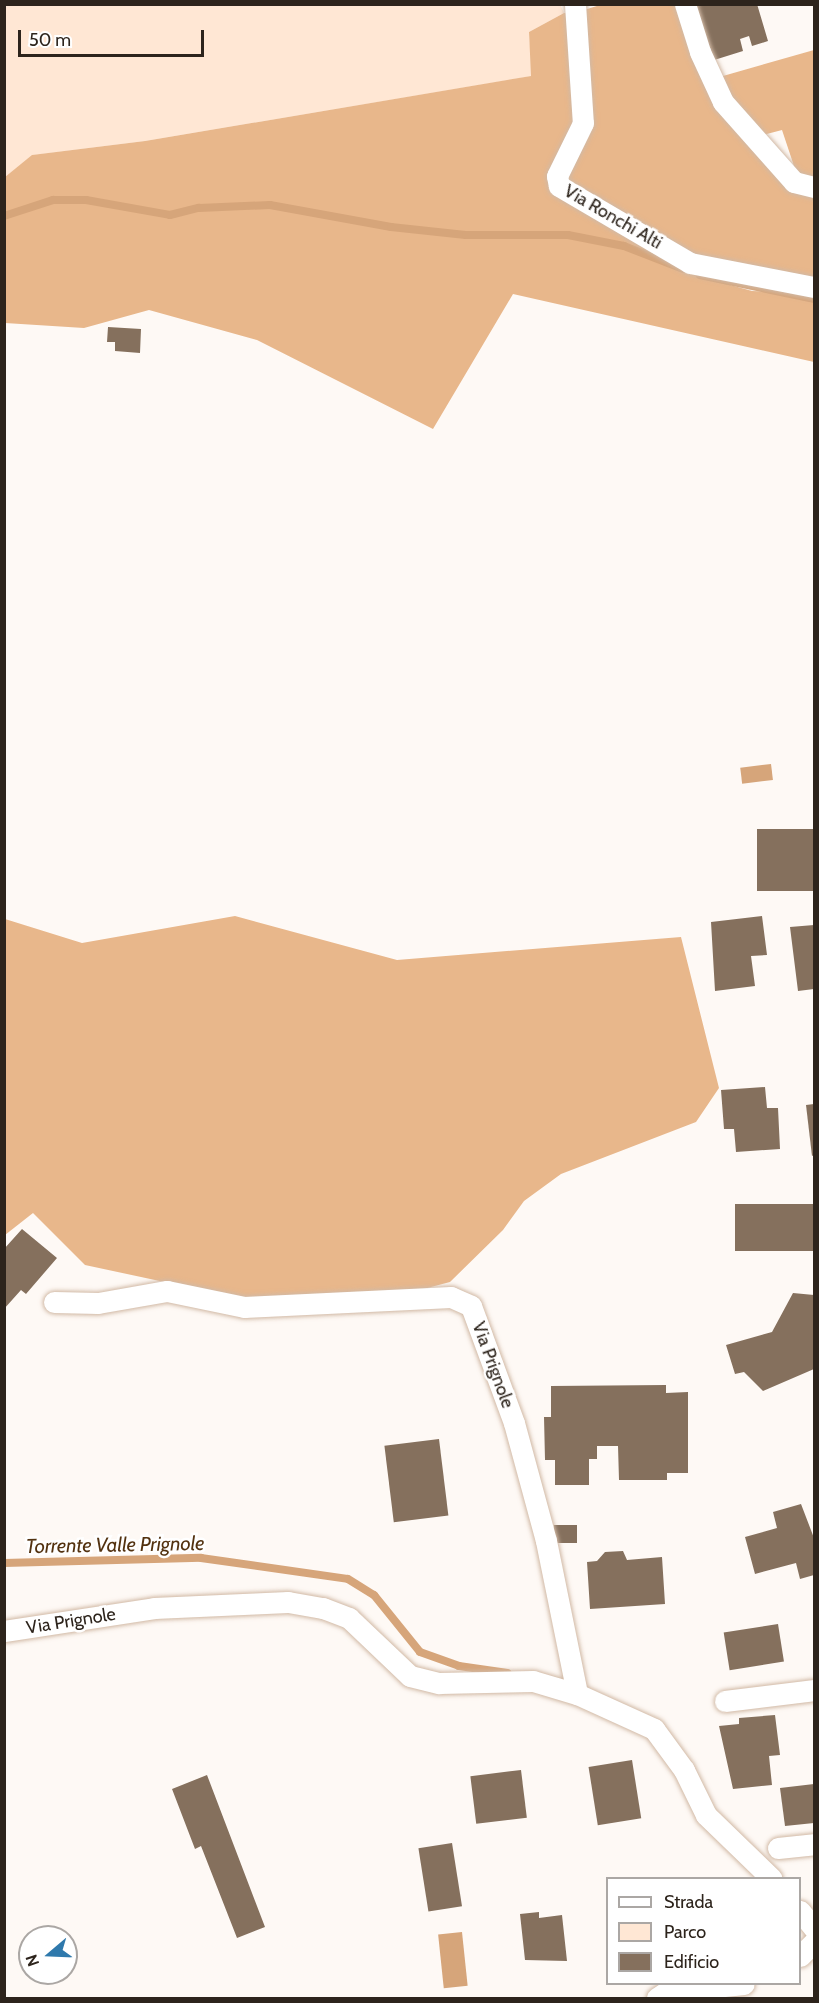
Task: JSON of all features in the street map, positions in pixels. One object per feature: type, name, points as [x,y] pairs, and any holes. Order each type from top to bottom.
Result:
[{"type":"street","name":"Via Ronchi Alti","points":[[575,4],[583,123],[557,176],[559,186],[690,262],[814,286]]},
{"type":"street","points":[[686,4],[700,52],[723,102],[794,182],[814,187]]},
{"type":"street","name":"Via Prignole","points":[[54,1302],[98,1303],[167,1291],[244,1307],[451,1297],[471,1306],[514,1423],[546,1541],[577,1694]]},
{"type":"street","name":"Via Prignole","points":[[4,1631],[154,1608],[288,1602],[349,1618],[410,1676],[439,1683],[533,1681],[577,1694],[654,1729],[684,1770],[706,1815],[770,1877]]},
{"type":"street","points":[[725,1701],[814,1690]]},
{"type":"street","points":[[778,1848],[814,1844]]},
{"type":"street","points":[[801,1912],[814,1928]]},
{"type":"street","points":[[801,1955],[814,1942]]},
{"type":"street","points":[[657,1998],[666,1992],[727,1985]]},
{"type":"green space","points":[[560,4],[564,13],[529,32],[532,76],[145,141],[33,155],[5,177],[5,5]]},
{"type":"shaded area","points":[[600,5],[678,5],[689,47],[814,194],[814,282],[690,260],[563,181],[588,124],[584,10]]},
{"type":"shaded area","points":[[564,13],[574,13],[579,123],[549,186],[671,256],[628,247],[698,276],[752,291],[814,294],[814,362],[513,294],[433,429],[257,340],[149,310],[84,328],[5,323],[5,177],[32,155],[145,141],[531,76],[529,32]]},
{"type":"shaded area","points":[[814,50],[814,182],[796,172],[782,130],[763,135],[716,78]]},
{"type":"shaded area","points":[[771,764],[773,780],[742,784],[740,768]]},
{"type":"shaded area","points":[[235,916],[397,960],[681,937],[719,1088],[696,1122],[561,1174],[524,1201],[503,1230],[450,1282],[416,1291],[253,1301],[85,1265],[33,1213],[5,1235],[5,919],[82,943]]},
{"type":"shaded area","points":[[462,1932],[468,1986],[444,1988],[438,1935]]},
{"type":"building","points":[[694,4],[757,4],[768,41],[752,46],[749,36],[740,39],[743,51],[711,61]]},
{"type":"building","points":[[108,327],[141,329],[140,353],[115,351],[115,342],[107,342]]},
{"type":"building","points":[[757,829],[814,829],[814,891],[757,891]]},
{"type":"building","points":[[762,916],[767,955],[751,956],[755,986],[715,991],[711,922]]},
{"type":"building","points":[[814,925],[814,989],[798,991],[790,927]]},
{"type":"building","points":[[765,1087],[767,1108],[778,1108],[780,1149],[736,1152],[734,1129],[724,1129],[721,1090]]},
{"type":"building","points":[[814,1104],[814,1155],[812,1156],[806,1105]]},
{"type":"building","points":[[735,1204],[814,1204],[814,1251],[735,1251]]},
{"type":"building","points":[[22,1229],[57,1258],[26,1294],[21,1290],[4,1309],[4,1249]]},
{"type":"building","points":[[793,1293],[814,1295],[814,1369],[763,1391],[744,1372],[735,1374],[726,1345],[772,1332]]},
{"type":"building","points":[[666,1385],[666,1393],[688,1392],[688,1473],[667,1473],[667,1480],[619,1480],[618,1446],[597,1446],[597,1459],[589,1459],[589,1485],[555,1485],[555,1460],[545,1460],[544,1417],[551,1417],[551,1386]]},
{"type":"building","points":[[439,1439],[448,1515],[394,1522],[384,1446]]},
{"type":"building","points":[[801,1504],[814,1538],[814,1575],[800,1579],[796,1563],[755,1574],[745,1537],[777,1528],[773,1512]]},
{"type":"building","points":[[554,1525],[577,1525],[577,1543],[554,1543]]},
{"type":"building","points":[[623,1551],[627,1560],[662,1557],[665,1604],[590,1609],[587,1562],[597,1561],[605,1552]]},
{"type":"building","points":[[778,1624],[784,1662],[730,1670],[724,1633]]},
{"type":"building","points":[[775,1715],[780,1755],[769,1756],[772,1785],[733,1789],[719,1726],[739,1724],[739,1718]]},
{"type":"building","points":[[632,1760],[641,1818],[598,1825],[589,1767]]},
{"type":"building","points":[[521,1770],[527,1818],[476,1824],[470,1776]]},
{"type":"building","points":[[207,1775],[265,1927],[237,1938],[201,1846],[195,1849],[172,1789]]},
{"type":"building","points":[[814,1784],[814,1823],[785,1826],[780,1788]]},
{"type":"building","points":[[452,1843],[462,1906],[428,1912],[418,1848]]},
{"type":"building","points":[[539,1912],[539,1918],[562,1915],[567,1961],[525,1960],[520,1914]]},
{"type":"waterway","points":[[4,216],[53,200],[86,200],[170,215],[199,208],[270,205],[391,227],[466,235],[568,235],[624,246],[683,269]]},
{"type":"waterway","points":[[700,275],[814,299]]},
{"type":"waterway","name":"Torrente Valle Prignole","points":[[4,1563],[201,1558],[348,1579],[374,1595],[420,1652],[459,1666],[507,1673]]}]
